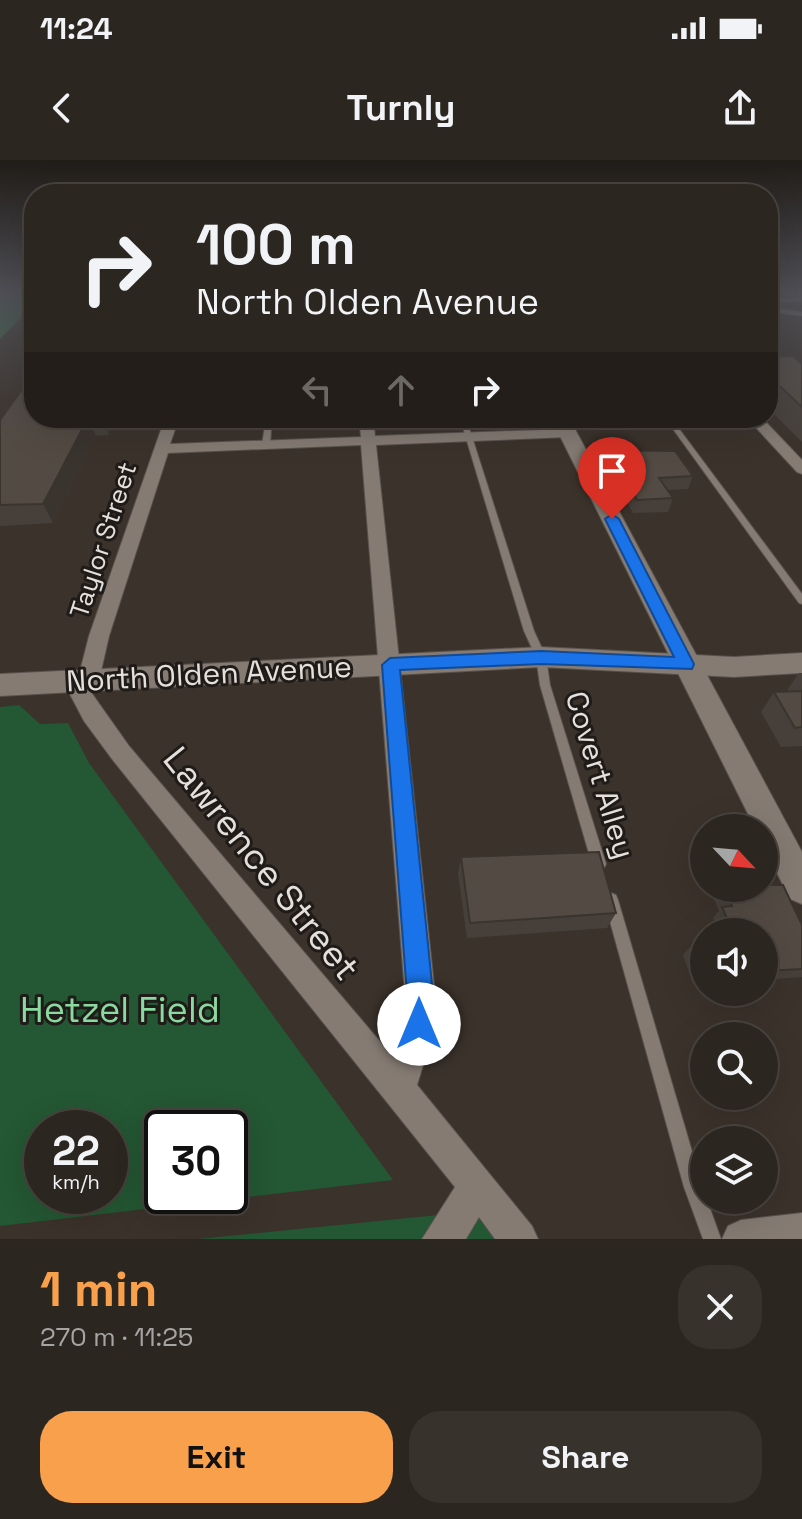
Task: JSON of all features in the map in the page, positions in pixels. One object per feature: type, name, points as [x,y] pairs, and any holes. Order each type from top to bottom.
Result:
[{"type":"main road","name":"North Olden Avenue","points":[[0,685],[541,657],[734,667],[802,663]]},
{"type":"street","name":"Taylor Street","points":[[81,680],[99,636],[168,428]]},
{"type":"street","points":[[161,449],[266,445],[367,429],[469,437],[547,428]]},
{"type":"street","points":[[565,428],[802,887]]},
{"type":"street","points":[[763,428],[802,469]]},
{"type":"street","points":[[367,429],[420,994],[419,1024],[407,1071],[398,1089]]},
{"type":"street","name":"Lawrence Street","points":[[81,680],[78,693],[125,754],[519,1239]]},
{"type":"street","points":[[441,1239],[458,1219],[476,1183]]},
{"type":"street","points":[[741,1239],[802,1232]]},
{"type":"lane","points":[[266,445],[268,428]]},
{"type":"lane","name":"Covert Alley","points":[[466,428],[529,631],[541,657],[553,712],[693,1187],[712,1239]]},
{"type":"lane","points":[[675,428],[802,601]]},
{"type":"green space","name":"Hetzel Field","points":[[19,705],[40,724],[68,723],[89,763],[393,1180],[248,1197],[248,1110],[144,1110],[144,1209],[128,1211],[128,1110],[24,1110],[24,1214],[103,1214],[0,1226],[0,707]]},
{"type":"green space","points":[[498,1209],[525,1239],[199,1239]]},
{"type":"building","points":[[793,356],[802,364],[802,407],[778,384],[778,357]]},
{"type":"building","points":[[24,387],[24,428],[83,428],[43,504],[0,505],[0,420]]},
{"type":"building","points":[[609,450],[675,451],[693,476],[659,478],[673,498],[637,500]]},
{"type":"building","points":[[802,691],[802,727],[795,728],[774,692]]},
{"type":"building","points":[[599,852],[616,913],[470,923],[461,857]]},
{"type":"building","points":[[778,885],[783,885],[802,925],[802,969],[778,970],[778,918],[727,918],[722,907],[732,906],[730,902],[778,902]]},
{"type":"route","points":[[419,1024],[420,994],[390,665],[541,657],[686,664],[612,519]]}]
